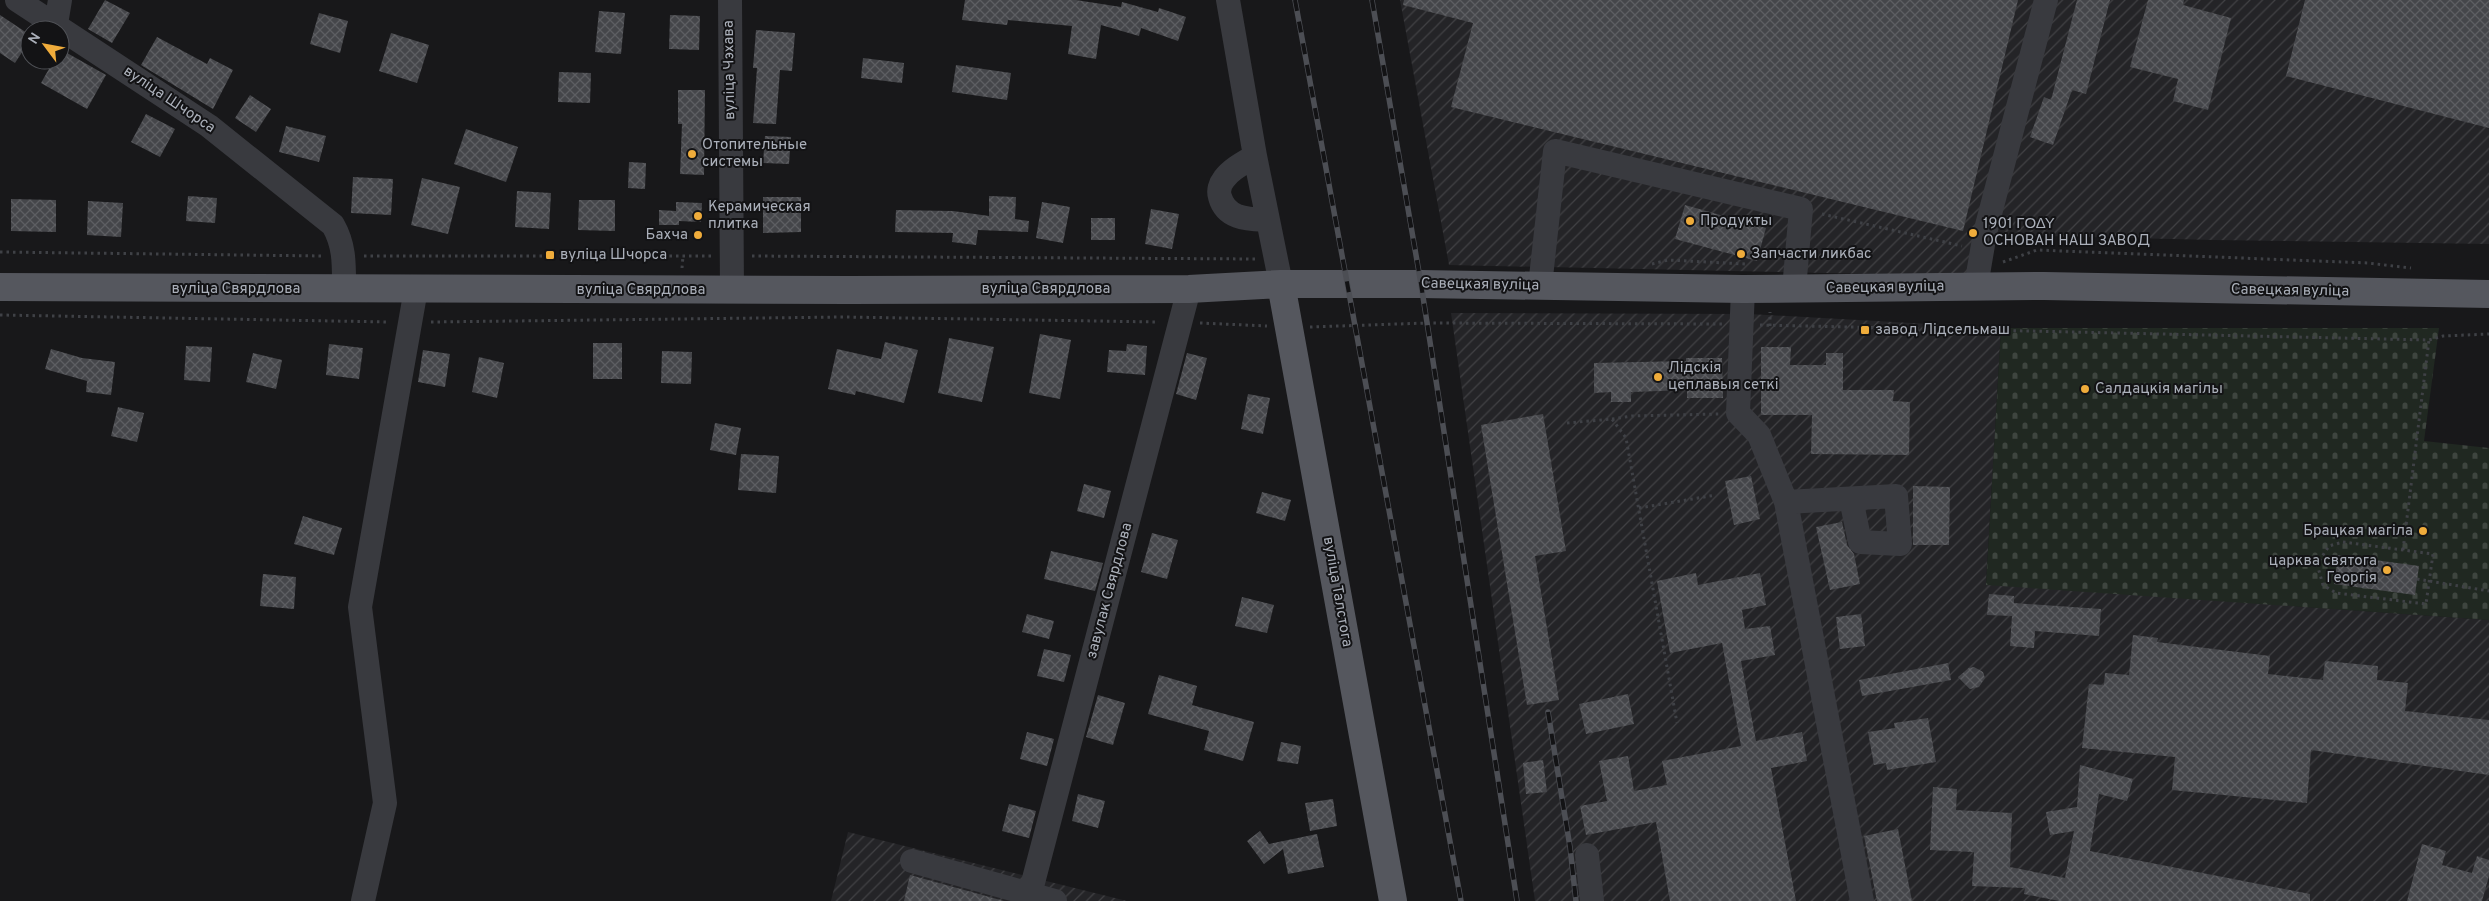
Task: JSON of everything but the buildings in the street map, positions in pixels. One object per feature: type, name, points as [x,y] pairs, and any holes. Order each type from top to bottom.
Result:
[{"type":"main road","name":"Савецкая вуліца","points":[[1279,271],[1540,286],[1748,277],[1794,288],[1979,269],[2489,294]]},
{"type":"main road","name":"вуліца Свярдлова","points":[[0,287],[416,290],[1189,289],[1279,271]]},
{"type":"main road","name":"вуліца Талстога","points":[[1279,271],[1393,901]]},
{"type":"street","name":"вуліца Шчорса","points":[[17,0],[50,20]]},
{"type":"street","points":[[57,20],[60,0]]},
{"type":"street","name":"вуліца Чэхава","points":[[730,0],[732,290]]},
{"type":"street","points":[[1227,0],[1255,156],[1279,271]]},
{"type":"street","points":[[1979,269],[2046,0]]},
{"type":"street","name":"вуліца Шчорса","points":[[70,33],[209,126],[332,225],[340,239],[344,256],[344,289]]},
{"type":"street","points":[[1540,286],[1555,151],[1802,209],[1794,288]]},
{"type":"street","points":[[1255,156],[1224,179],[1218,191],[1222,206],[1231,214],[1246,219],[1268,220]]},
{"type":"street","points":[[1748,277],[1741,324],[1738,413],[1759,435],[1786,502],[1862,901]]},
{"type":"street","name":"завулак Свярдлова","points":[[1030,894],[1189,289]]},
{"type":"street","points":[[363,901],[385,803],[360,607],[416,290]]},
{"type":"street","points":[[1786,502],[1851,499]]},
{"type":"street","points":[[1587,855],[1592,901]]},
{"type":"street","points":[[912,862],[1055,901]]},
{"type":"path","points":[[1802,209],[1979,269],[2036,250],[2368,263],[2416,269]]},
{"type":"path","points":[[0,252],[344,256],[732,256],[1279,271]]},
{"type":"path","points":[[1979,269],[2014,258]]},
{"type":"path","points":[[1644,266],[1668,260],[1748,277]]},
{"type":"path","points":[[0,315],[410,323],[843,317],[1180,323],[1288,327],[1427,323],[1741,324],[2429,340],[2443,336],[2489,334]]},
{"type":"path","points":[[2403,550],[2429,340]]},
{"type":"path","points":[[1567,423],[1632,416],[1738,413]]},
{"type":"path","points":[[1612,419],[1626,438],[1678,723]]},
{"type":"path","points":[[1639,508],[1716,495]]},
{"type":"path","points":[[2343,542],[2432,554],[2429,581],[2426,604],[2336,593],[2323,585],[2316,564],[2329,546],[2343,542]]},
{"type":"path","points":[[2417,579],[2489,591]]},
{"type":"shaded area","points":[[1400,0],[2489,0],[2489,244],[2214,240],[2004,235],[1977,232],[1966,276],[1449,265]]},
{"type":"shaded area","points":[[1451,313],[1749,314],[2001,328],[1986,584],[2489,620],[2489,901],[1535,901]]},
{"type":"shaded area","points":[[848,832],[1127,901],[831,901]]},
{"type":"green space","points":[[2001,328],[2439,328],[2424,441],[2489,448],[2489,620],[1986,585]]},
{"type":"railway","points":[[1295,0],[1461,901]]},
{"type":"railway","points":[[1372,0],[1421,284],[1517,901]]},
{"type":"railway","points":[[1548,712],[1570,847],[1576,901]]},
{"type":"place","name":"Отопительные системы","points":[[692,154]]},
{"type":"place","name":"Керамическая плитка","points":[[698,216]]},
{"type":"place","name":"Продукты","points":[[1690,221]]},
{"type":"place","name":"1901 ΓΟΔΥ ОСНОВАН НАШ ЗАВОД","points":[[1973,233]]},
{"type":"place","name":"Бахча","points":[[698,235]]},
{"type":"place","name":"Запчасти ликбас","points":[[1741,254]]},
{"type":"place","name":"вуліца Шчорса","points":[[550,255]]},
{"type":"place","name":"завод Лідсельмаш","points":[[1865,330]]},
{"type":"place","name":"Лідскія цеплавыя сеткі","points":[[1658,377]]},
{"type":"place","name":"Салдацкія магілы","points":[[2085,389]]},
{"type":"place","name":"Брацкая магіла","points":[[2423,531]]},
{"type":"place","name":"царква святога Георгія","points":[[2387,570]]}]
